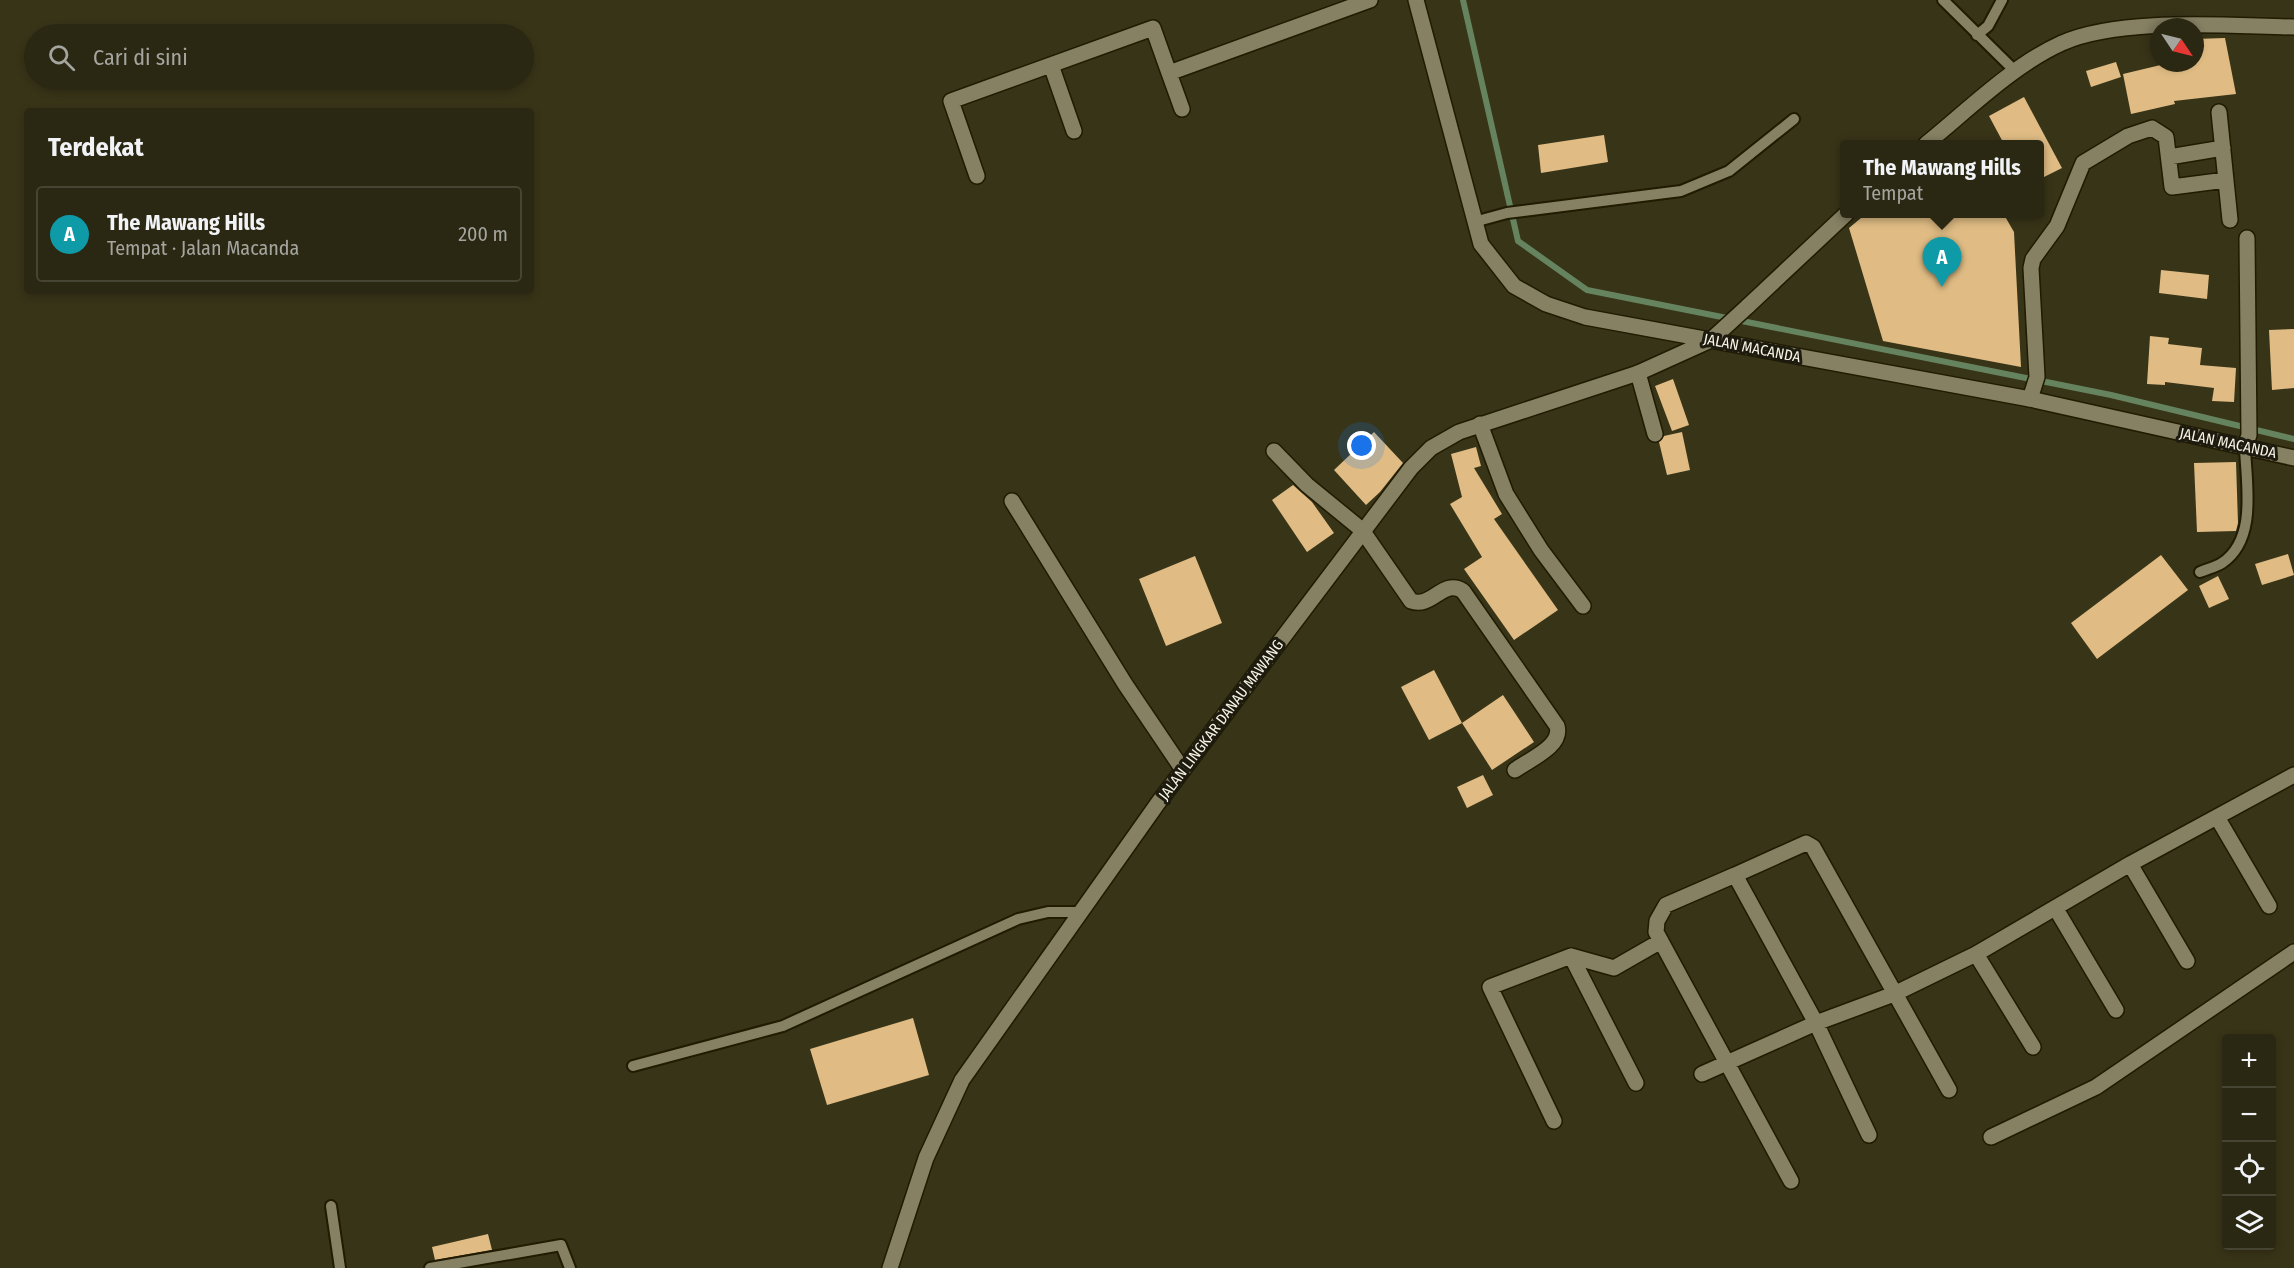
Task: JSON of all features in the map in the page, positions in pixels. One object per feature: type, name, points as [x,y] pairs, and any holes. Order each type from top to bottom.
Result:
[{"type":"street","points":[[1169,73],[1371,0]]},
{"type":"street","name":"JALAN MACANDA","points":[[1416,0],[1479,221],[1481,244],[1514,286],[1546,304],[1585,317],[2248,435],[2294,458]]},
{"type":"street","points":[[1931,140],[2012,69],[2062,43],[2088,34],[2146,27],[2294,27]]},
{"type":"street","points":[[977,176],[951,101],[1153,28],[1182,109]]},
{"type":"street","points":[[1051,65],[1074,131]]},
{"type":"street","points":[[2219,112],[2230,220]]},
{"type":"street","points":[[2031,396],[2037,377],[2031,268],[2033,259],[2057,226],[2083,163],[2128,136],[2152,128],[2166,137],[2172,187],[2226,180]]},
{"type":"street","points":[[2169,157],[2223,148]]},
{"type":"street","name":"JALAN LINGKAR DANAU MAWANG","points":[[890,1268],[926,1158],[962,1080],[1017,999],[1183,770],[1411,468],[1431,448],[1459,432],[1638,373],[1711,340],[1841,218]]},
{"type":"street","points":[[2247,238],[2248,435]]},
{"type":"street","points":[[1638,373],[1655,434]]},
{"type":"street","points":[[1480,424],[1506,494],[1542,550],[1583,606]]},
{"type":"street","points":[[1274,451],[1307,485],[1362,530],[1411,602],[1418,604],[1425,602],[1449,587],[1456,587],[1463,591],[1557,726],[1559,733],[1556,742],[1515,770]]},
{"type":"street","points":[[1012,501],[1119,674],[1183,770]]},
{"type":"street","points":[[1702,1074],[1816,1023],[1894,994],[1976,954],[2130,864],[2294,775]]},
{"type":"street","points":[[2217,817],[2269,906]]},
{"type":"street","points":[[1791,1181],[1656,932],[1657,921],[1666,905],[1806,843],[1813,847],[1949,1090]]},
{"type":"street","points":[[2130,864],[2187,961]]},
{"type":"street","points":[[1735,875],[1816,1023],[1869,1136]]},
{"type":"street","points":[[2056,909],[2116,1010]]},
{"type":"street","points":[[1554,1121],[1490,987],[1570,956],[1614,968],[1661,941]]},
{"type":"street","points":[[1991,1137],[2096,1087],[2294,952]]},
{"type":"street","points":[[1976,954],[2033,1047]]},
{"type":"street","points":[[1570,956],[1636,1083]]},
{"type":"lane","points":[[1943,0],[2012,69]]},
{"type":"lane","points":[[1977,35],[1989,26],[2002,0]]},
{"type":"lane","points":[[1479,221],[1507,213],[1681,191],[1729,171],[1794,119]]},
{"type":"lane","points":[[2200,572],[2223,562],[2241,542],[2246,527],[2248,435]]},
{"type":"lane","points":[[633,1066],[783,1026],[1018,919],[1048,912],[1082,912]]},
{"type":"lane","points":[[331,1206],[340,1268]]},
{"type":"lane","points":[[430,1268],[561,1245],[570,1268]]},
{"type":"building","points":[[2225,38],[2236,94],[2174,101],[2175,104],[2131,114],[2123,74],[2150,68],[2150,72],[2204,72],[2204,39]]},
{"type":"building","points":[[2116,62],[2121,77],[2091,87],[2086,71]]},
{"type":"building","points":[[2024,97],[2062,168],[2044,177],[2044,140],[2002,140],[1989,116]]},
{"type":"building","points":[[1604,135],[1608,162],[1541,173],[1538,145]]},
{"type":"building","points":[[1861,218],[2006,218],[2014,232],[2021,367],[1883,341],[1849,228]]},
{"type":"building","points":[[2161,270],[2209,275],[2207,299],[2159,293]]},
{"type":"building","points":[[2294,329],[2294,388],[2272,390],[2269,330]]},
{"type":"building","points":[[2150,336],[2169,338],[2168,344],[2202,348],[2200,365],[2236,368],[2234,402],[2212,401],[2214,388],[2165,382],[2165,385],[2147,384]]},
{"type":"building","points":[[1673,379],[1689,425],[1672,431],[1655,386]]},
{"type":"building","points":[[1374,432],[1403,463],[1380,492],[1366,505],[1334,470]]},
{"type":"building","points":[[1682,432],[1690,470],[1667,475],[1659,442],[1664,436]]},
{"type":"building","points":[[1476,447],[1481,466],[1474,468],[1502,514],[1494,519],[1558,610],[1514,640],[1464,569],[1482,557],[1450,504],[1462,497],[1451,454]]},
{"type":"building","points":[[2236,462],[2238,523],[2236,531],[2197,532],[2194,463]]},
{"type":"building","points":[[1293,485],[1312,502],[1334,533],[1307,552],[1272,500]]},
{"type":"building","points":[[2288,554],[2294,575],[2262,585],[2255,564]]},
{"type":"building","points":[[2161,555],[2188,590],[2097,659],[2071,623]]},
{"type":"building","points":[[1195,556],[1222,623],[1166,646],[1139,579]]},
{"type":"building","points":[[2218,576],[2229,599],[2209,608],[2199,586]]},
{"type":"building","points":[[1434,670],[1462,723],[1429,740],[1401,687]]},
{"type":"building","points":[[1503,695],[1534,742],[1492,770],[1462,723]]},
{"type":"building","points":[[1483,775],[1493,795],[1467,808],[1457,787]]},
{"type":"building","points":[[913,1018],[929,1075],[827,1105],[810,1049]]},
{"type":"building","points":[[488,1234],[492,1250],[435,1260],[432,1247]]},
{"type":"waterway","points":[[1463,0],[1518,241],[1587,290],[2111,395],[2294,439]]},
{"type":"place","name":"The Mawang Hills","points":[[1942,287]]}]
